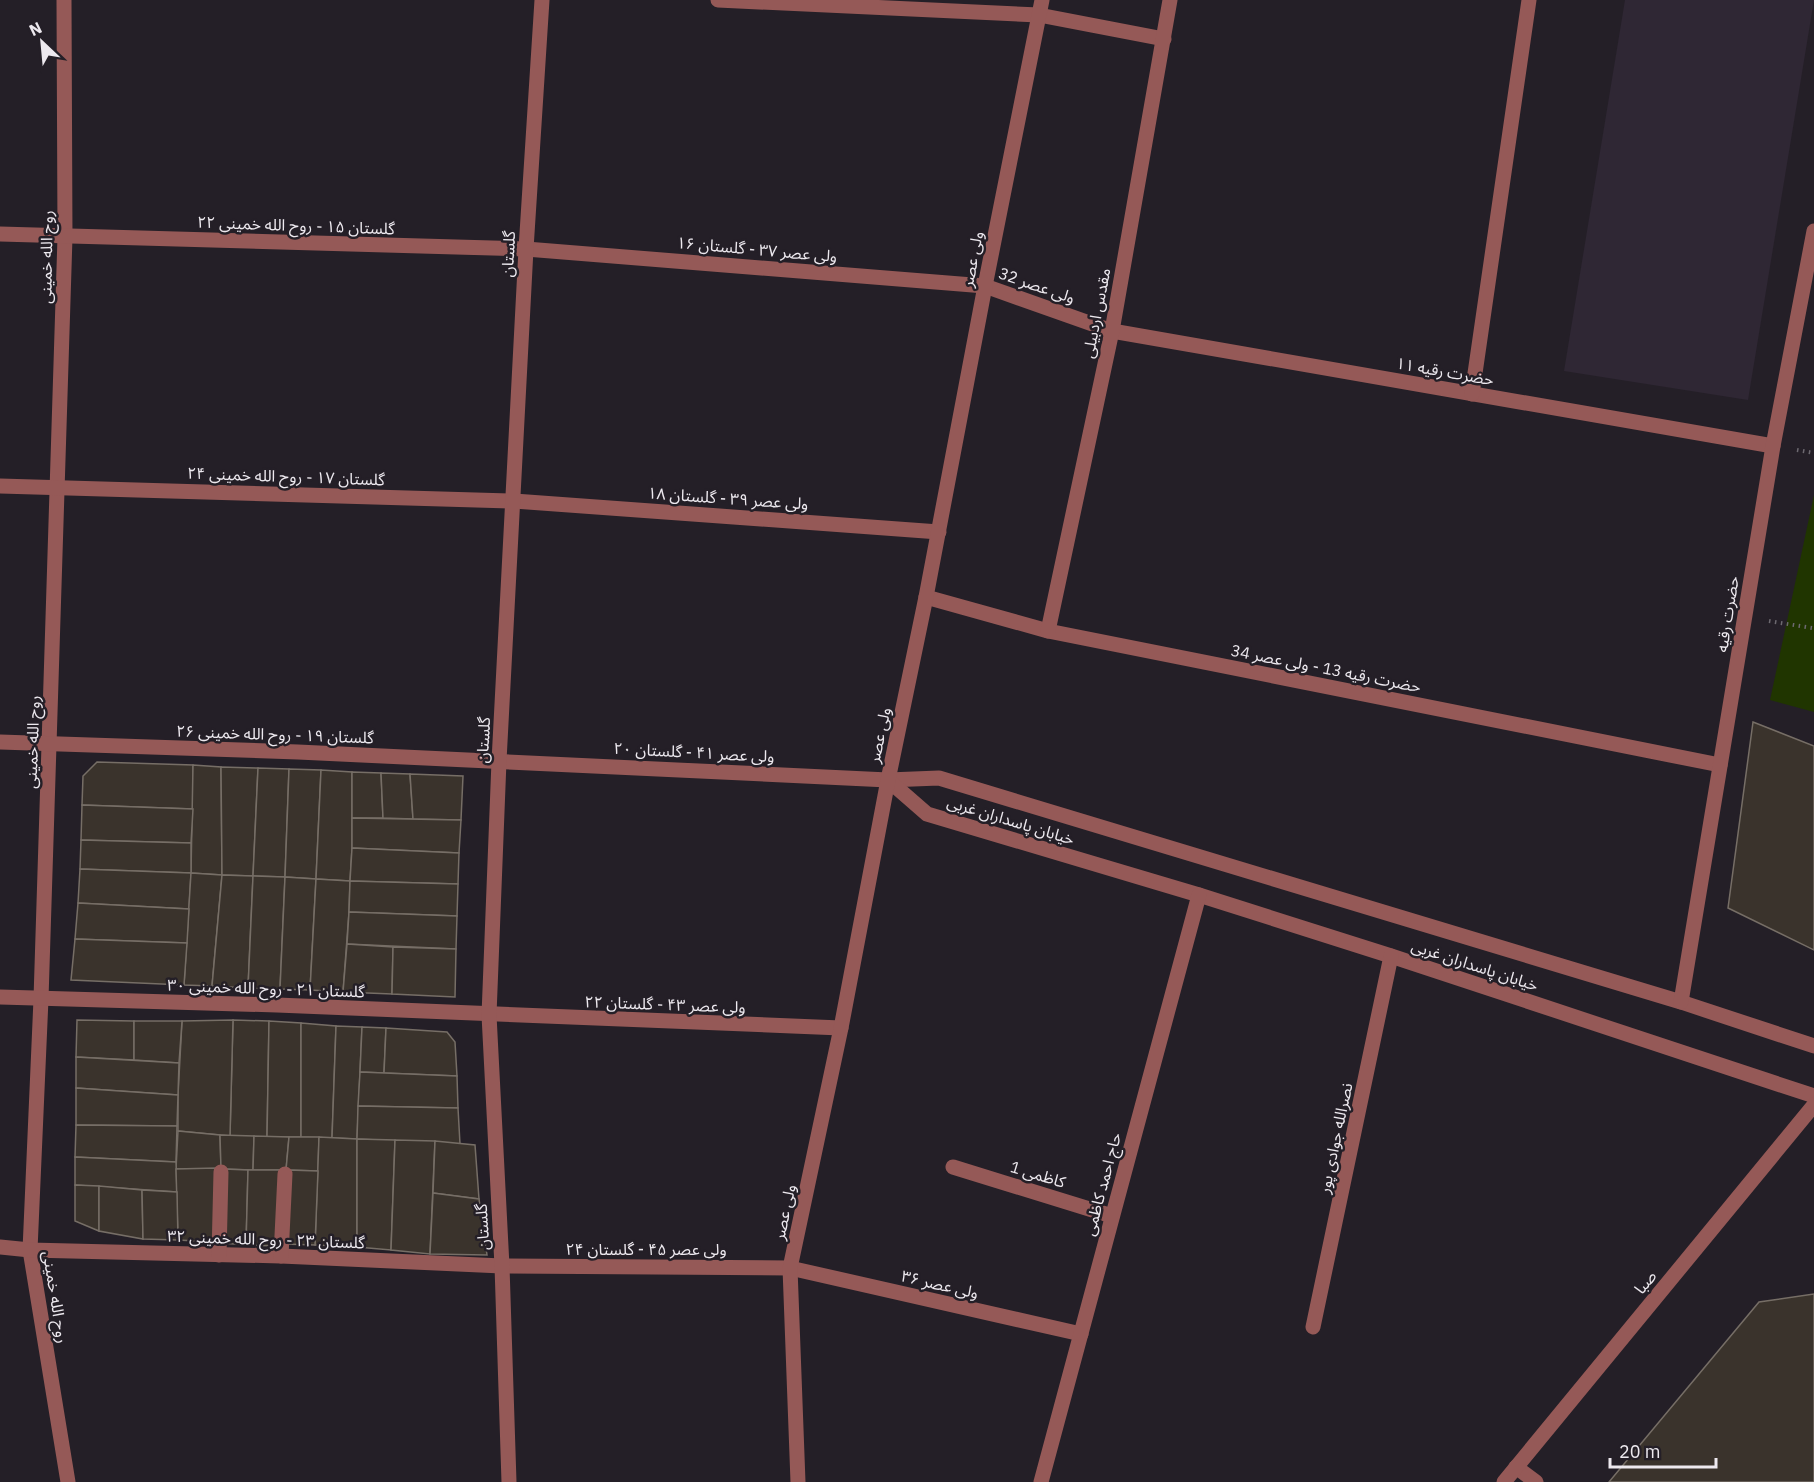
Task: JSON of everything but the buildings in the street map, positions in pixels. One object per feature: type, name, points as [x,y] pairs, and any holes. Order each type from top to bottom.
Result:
[{"type":"street","name":"روح الله خمینی","points":[[64,0],[65,237],[50,744],[30,1250],[68,1482]]},
{"type":"street","name":"گلستان","points":[[509,1482],[502,1266],[489,1015],[499,761],[526,249],[542,0]]},
{"type":"street","points":[[718,0],[1041,7],[1164,39]]},
{"type":"street","name":"مقدس اردبیلی","points":[[1048,631],[1112,330],[1170,0]]},
{"type":"street","points":[[1472,394],[1530,0]]},
{"type":"street","name":"ولی عصر","points":[[798,1482],[790,1268],[841,1029],[1041,7]]},
{"type":"street","name":"حضرت رقیه","points":[[1681,1002],[1773,446],[1814,231]]},
{"type":"street","name":"گلستان ۱۵ - روح الله خمینی ۲۲","points":[[0,234],[526,249]]},
{"type":"street","name":"ولی عصر ۳۷ - گلستان ۱۶","points":[[526,249],[985,286]]},
{"type":"street","name":"ولی عصر 32","points":[[985,286],[1112,330]]},
{"type":"street","name":"حضرت رقیه ۱۱","points":[[1112,330],[1773,446]]},
{"type":"street","name":"گلستان ۱۷ - روح الله خمینی ۲۴","points":[[0,486],[514,501]]},
{"type":"street","name":"ولی عصر ۳۹ - گلستان ۱۸","points":[[514,501],[939,532]]},
{"type":"street","name":"حضرت رقیه 13 - ولی عصر 34","points":[[926,597],[1048,631],[1720,765]]},
{"type":"street","name":"گلستان ۱۹ - روح الله خمینی ۲۶","points":[[0,742],[499,761]]},
{"type":"street","name":"ولی عصر ۴۱ - گلستان ۲۰","points":[[499,761],[888,780]]},
{"type":"street","name":"خیابان پاسداران غربی","points":[[888,780],[939,778],[1681,1002],[1814,1046]]},
{"type":"street","name":"خیابان پاسداران غربی","points":[[888,780],[927,814],[1199,895],[1391,956],[1814,1096]]},
{"type":"street","name":"حاج احمد کاظمی","points":[[1041,1482],[1199,895]]},
{"type":"street","name":"نصرالله جوادی پور","points":[[1313,1327],[1391,956]]},
{"type":"street","name":"گلستان ۲۱ - روح الله خمینی ۳۰","points":[[0,997],[277,1005],[489,1015]]},
{"type":"street","name":"ولی عصر ۴۳ - گلستان ۲۲","points":[[489,1015],[841,1029]]},
{"type":"street","name":"صبا","points":[[1504,1482],[1814,1105]]},
{"type":"street","name":"کاظمی 1","points":[[953,1167],[1112,1216]]},
{"type":"street","points":[[219,1255],[221,1172]]},
{"type":"street","points":[[280,1256],[285,1174]]},
{"type":"street","name":"گلستان ۲۳ - روح الله خمینی ۳۲","points":[[0,1247],[30,1250],[280,1256],[502,1266]]},
{"type":"street","name":"ولی عصر ۴۵ - گلستان ۲۴","points":[[502,1266],[790,1268]]},
{"type":"street","name":"ولی عصر ۳۶","points":[[790,1268],[1081,1334]]},
{"type":"street","points":[[1516,1467],[1536,1482]]},
{"type":"path","points":[[1745,616],[1814,627]]},
{"type":"shaded area","points":[[1625,0],[1814,0],[1748,400],[1564,371]]},
{"type":"green space","points":[[1814,495],[1814,712],[1770,700]]}]
